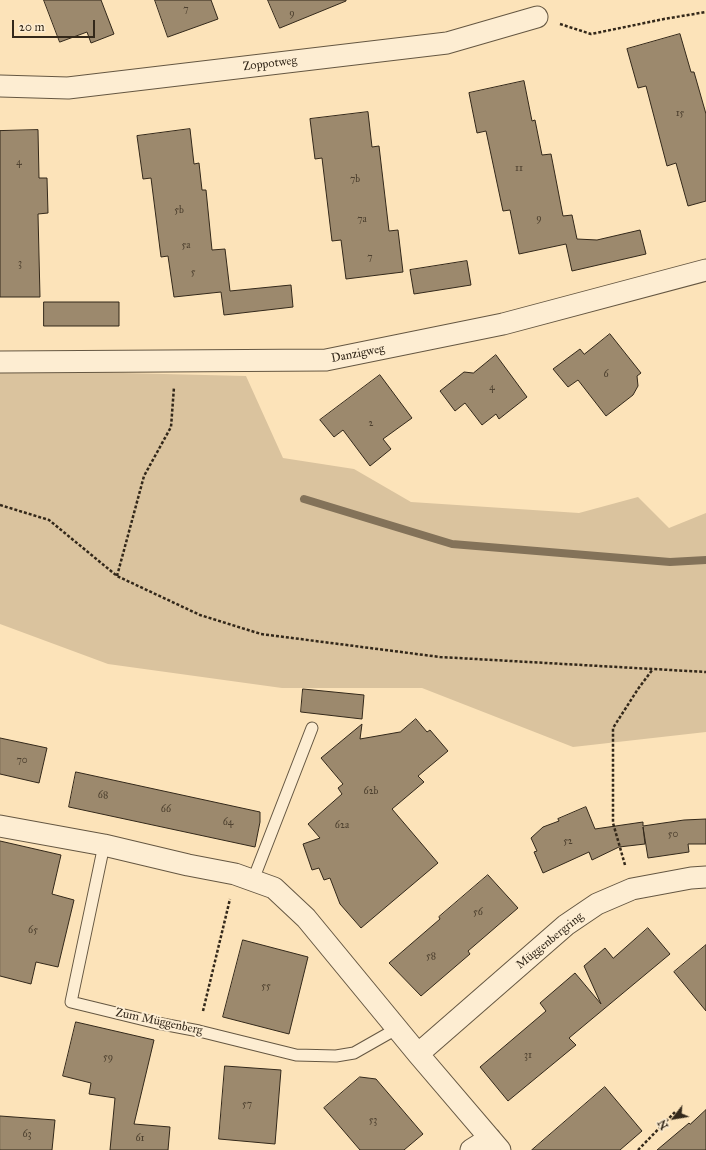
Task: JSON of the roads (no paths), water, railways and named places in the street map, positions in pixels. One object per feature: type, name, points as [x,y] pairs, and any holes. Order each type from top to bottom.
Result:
[{"type":"street","name":"Zoppotweg","points":[[0,86],[68,88],[447,43],[537,17]]},
{"type":"street","name":"Danzigweg","points":[[0,362],[326,360],[503,324],[706,270]]},
{"type":"street","points":[[0,826],[104,845],[244,877],[274,888],[306,918],[418,1054],[495,1144],[472,1150]]},
{"type":"street","name":"Müggenbergring","points":[[418,1054],[566,925],[597,904],[632,889],[692,878],[706,877]]},
{"type":"lane","points":[[244,877],[312,728]]},
{"type":"lane","name":"Zum Müggenberg","points":[[104,845],[72,1002],[296,1055],[336,1056],[354,1053],[398,1028]]},
{"type":"waterway","points":[[304,499],[452,544],[670,562],[706,560]]}]
